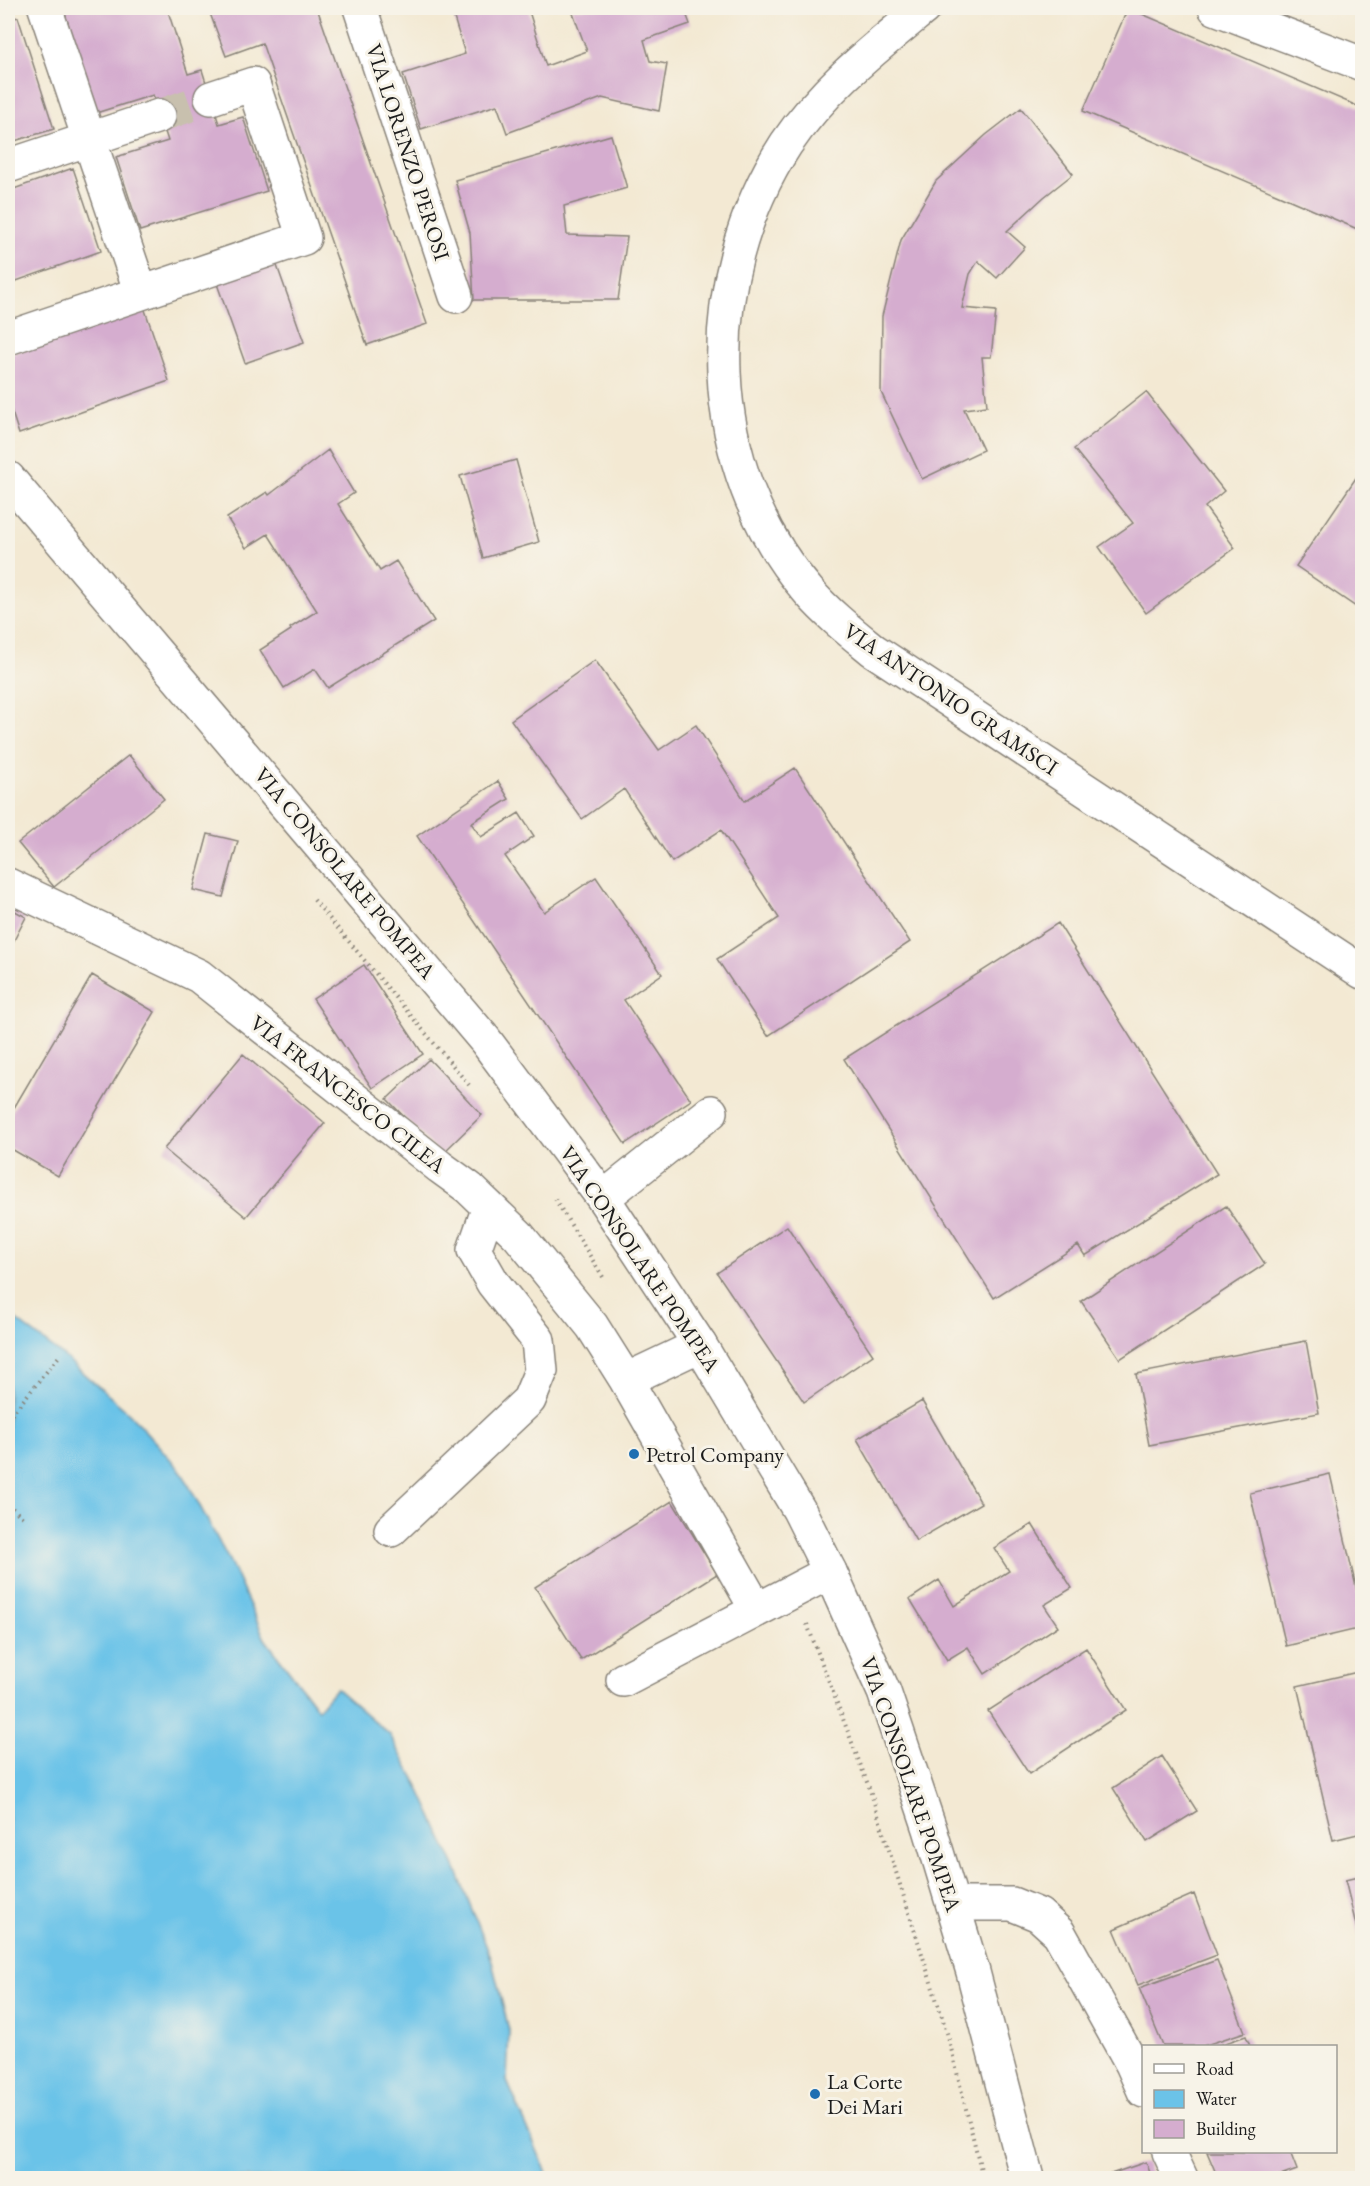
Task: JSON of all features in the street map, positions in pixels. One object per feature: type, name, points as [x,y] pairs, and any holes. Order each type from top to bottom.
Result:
[{"type":"street","points":[[45,8],[141,293]]},
{"type":"street","name":"VIA LORENZO PEROSI","points":[[360,8],[456,296]]},
{"type":"street","name":"VIA ANTONIO GRAMSCI","points":[[924,8],[841,78],[811,111],[786,144],[768,177],[738,251],[728,290],[723,330],[723,371],[727,412],[735,450],[762,520],[782,554],[809,591],[838,621],[873,650],[1362,972]]},
{"type":"street","points":[[1215,8],[1362,64]]},
{"type":"street","points":[[8,338],[304,238],[253,84],[211,98]]},
{"type":"street","points":[[8,166],[159,116]]},
{"type":"street","name":"VIA CONSOLARE POMPEA","points":[[8,478],[485,1040],[603,1198],[700,1345],[799,1510],[830,1572],[884,1692],[953,1904],[1027,2178]]},
{"type":"street","name":"VIA FRANCESCO CILEA","points":[[8,885],[199,976],[469,1188],[518,1234],[592,1326],[626,1380],[757,1610]]},
{"type":"street","points":[[603,1198],[711,1112]]},
{"type":"street","points":[[391,1530],[529,1400],[541,1371],[538,1340],[493,1283],[474,1250],[489,1207]]},
{"type":"street","points":[[626,1380],[700,1345]]},
{"type":"street","points":[[623,1680],[830,1572]]},
{"type":"street","points":[[953,1904],[1012,1904],[1039,1915],[1059,1933],[1132,2064],[1142,2089]]},
{"type":"street","points":[[1170,2153],[1181,2178]]},
{"type":"path","points":[[8,1419],[61,1354]]},
{"type":"path","points":[[8,1504],[24,1519]]},
{"type":"water","points":[[8,1314],[61,1354],[130,1414],[181,1471],[231,1564],[265,1639],[318,1709],[336,1688],[390,1735],[418,1786],[456,1869],[491,1958],[509,2030],[507,2081],[549,2178],[8,2178]]},
{"type":"building","points":[[63,8],[167,8],[188,74],[202,70],[219,124],[243,117],[267,191],[140,231],[116,157],[168,141],[153,95],[96,113]]},
{"type":"building","points":[[208,8],[317,8],[427,324],[367,345],[262,43],[226,56]]},
{"type":"building","points":[[451,8],[528,8],[546,66],[587,51],[571,8],[684,8],[690,24],[644,40],[650,61],[667,64],[659,111],[602,98],[507,133],[497,105],[421,129],[403,74],[465,54]]},
{"type":"building","points":[[1128,8],[1362,108],[1362,231],[1083,111]]},
{"type":"building","points":[[18,17],[54,129],[8,143],[8,20]]},
{"type":"building","points":[[1021,108],[1073,174],[1007,231],[1025,247],[997,278],[978,261],[970,274],[962,308],[996,311],[991,357],[982,357],[987,406],[964,409],[983,450],[922,479],[881,392],[882,316],[901,240],[936,181],[986,135]]},
{"type":"building","points":[[611,135],[627,188],[564,206],[567,235],[627,237],[618,300],[474,300],[470,233],[455,180]]},
{"type":"building","points":[[73,168],[101,251],[8,284],[8,191]]},
{"type":"building","points":[[275,260],[304,342],[245,363],[216,281]]},
{"type":"building","points":[[144,307],[169,381],[19,434],[8,400],[8,355]]},
{"type":"building","points":[[1146,392],[1224,491],[1205,507],[1235,548],[1146,613],[1099,547],[1133,523],[1074,449]]},
{"type":"building","points":[[328,450],[354,493],[338,504],[380,571],[396,561],[434,621],[328,688],[315,669],[284,688],[260,650],[317,611],[268,534],[246,548],[227,518],[267,492],[269,495]]},
{"type":"building","points":[[516,460],[539,542],[483,558],[460,476]]},
{"type":"building","points":[[1360,472],[1362,474],[1362,611],[1296,566]]},
{"type":"building","points":[[595,660],[659,750],[696,725],[745,801],[795,768],[910,942],[768,1036],[717,959],[779,918],[721,830],[672,862],[624,789],[582,819],[511,720]]},
{"type":"building","points":[[129,755],[164,799],[54,887],[18,843]]},
{"type":"building","points":[[498,781],[509,799],[471,823],[481,837],[519,813],[534,836],[505,856],[544,912],[596,877],[662,974],[624,1000],[691,1100],[625,1144],[417,836]]},
{"type":"building","points":[[208,834],[238,841],[223,897],[193,890]]},
{"type":"building","points":[[8,907],[26,917],[8,952]]},
{"type":"building","points":[[1058,923],[1217,1174],[1085,1256],[1078,1245],[994,1298],[844,1059]]},
{"type":"building","points":[[364,965],[423,1054],[372,1088],[313,999]]},
{"type":"building","points":[[92,975],[155,1012],[58,1176],[8,1147],[8,1118]]},
{"type":"building","points":[[243,1054],[325,1123],[246,1217],[164,1149]]},
{"type":"building","points":[[429,1059],[482,1115],[441,1155],[387,1099]]},
{"type":"building","points":[[1226,1206],[1265,1264],[1120,1359],[1081,1301]]},
{"type":"building","points":[[787,1226],[873,1355],[804,1402],[717,1273]]},
{"type":"building","points":[[1306,1341],[1319,1413],[1149,1445],[1136,1374]]},
{"type":"building","points":[[922,1401],[981,1503],[916,1541],[857,1439]]},
{"type":"building","points":[[1330,1474],[1362,1613],[1362,1628],[1286,1646],[1250,1493]]},
{"type":"building","points":[[672,1501],[717,1574],[581,1660],[535,1587]]},
{"type":"building","points":[[1032,1524],[1072,1588],[1044,1605],[1058,1626],[985,1674],[968,1647],[947,1660],[910,1599],[939,1580],[954,1606],[1009,1571],[994,1548]]},
{"type":"building","points":[[1086,1648],[1126,1710],[1029,1774],[988,1711]]},
{"type":"building","points":[[1362,1671],[1362,1833],[1333,1840],[1297,1686]]},
{"type":"building","points":[[1162,1756],[1197,1811],[1147,1842],[1113,1788]]},
{"type":"building","points":[[1362,1876],[1362,1950],[1345,1880]]},
{"type":"building","points":[[1194,1894],[1217,1955],[1138,1985],[1114,1929]]},
{"type":"building","points":[[1217,1960],[1245,2032],[1206,2045],[1163,2045],[1139,1988]]},
{"type":"building","points":[[1246,2036],[1250,2045],[1220,2045]]},
{"type":"building","points":[[1207,2153],[1290,2153],[1297,2170],[1275,2178],[1218,2178]]},
{"type":"building","points":[[1146,2162],[1152,2178],[1099,2178]]},
{"type":"tunnel","points":[[159,116],[211,98]]},
{"type":"place","name":"Petrol Company","points":[[634,1454]]},
{"type":"place","name":"La Corte Dei Mari","points":[[815,2094]]}]
